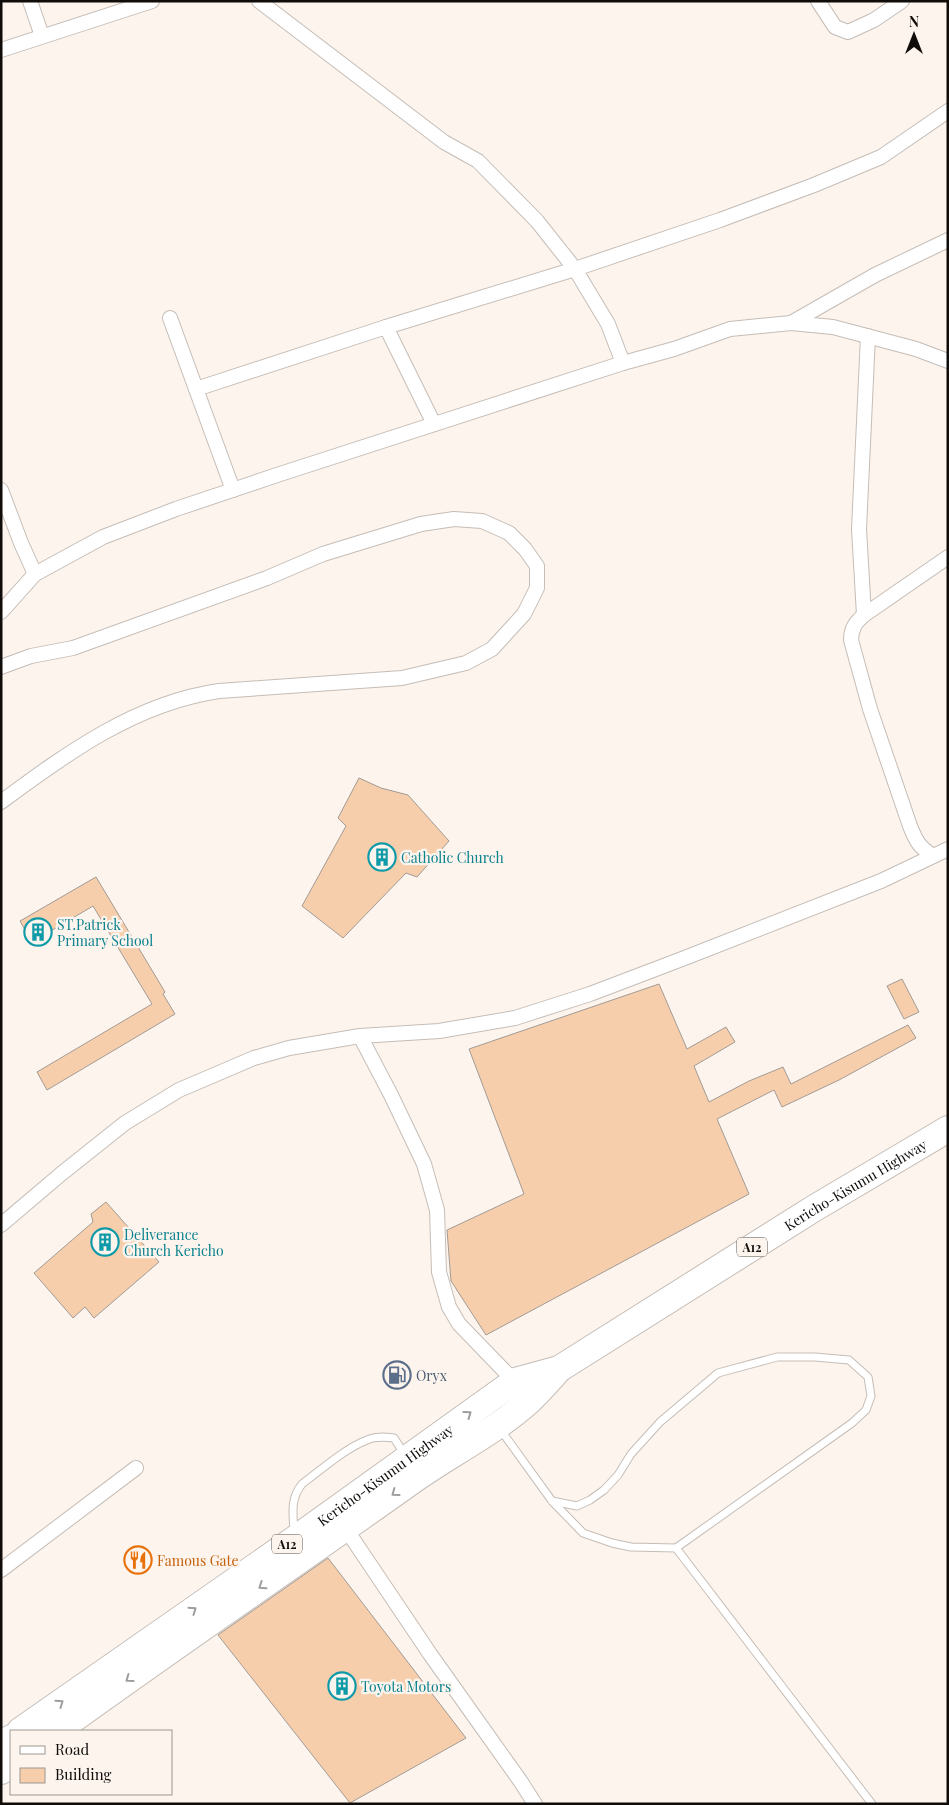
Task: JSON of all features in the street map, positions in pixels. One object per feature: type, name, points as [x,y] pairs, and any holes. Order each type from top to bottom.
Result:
[{"type":"highway","name":"Kericho-Kisumu Highway","points":[[22,1730],[299,1548],[522,1391],[813,1209],[948,1129]]},
{"type":"highway","name":"Kericho-Kisumu Highway","points":[[58,1730],[162,1655],[299,1548],[346,1529],[412,1468],[496,1425],[522,1391]]},
{"type":"street","points":[[30,1],[42,36]]},
{"type":"street","points":[[1,50],[152,1]]},
{"type":"street","points":[[259,1],[444,142],[478,161],[537,221],[575,269],[608,324],[623,363]]},
{"type":"street","points":[[818,1],[835,26],[848,32],[874,20],[902,1]]},
{"type":"street","points":[[196,389],[386,327],[575,269],[720,220],[814,185],[881,157],[948,111]]},
{"type":"street","points":[[790,323],[875,275],[948,240]]},
{"type":"street","points":[[170,318],[232,490]]},
{"type":"street","points":[[1,612],[35,574],[103,537],[232,490],[623,363],[674,349],[730,329],[790,323],[833,327],[916,349],[948,361]]},
{"type":"street","points":[[386,327],[434,424]]},
{"type":"street","points":[[864,614],[859,529],[868,336]]},
{"type":"street","points":[[1,490],[35,574]]},
{"type":"street","points":[[1,667],[31,656],[73,648],[267,578],[323,554],[421,524],[454,519],[482,521],[509,533],[526,549],[536,566],[537,588],[524,614],[492,649],[466,663],[402,678],[198,694],[138,714],[84,743],[1,802]]},
{"type":"street","points":[[933,856],[922,849],[914,835],[870,709],[851,640],[853,628],[864,614],[948,556]]},
{"type":"street","points":[[1,1225],[125,1122],[179,1090],[254,1058],[289,1048],[360,1036],[439,1031],[516,1018],[590,994],[682,959],[880,881],[948,849]]},
{"type":"street","points":[[360,1036],[424,1164],[437,1210],[439,1272],[449,1307],[459,1324],[522,1391]]},
{"type":"street","points":[[1,1570],[136,1468]]},
{"type":"street","points":[[346,1529],[430,1654],[535,1804]]},
{"type":"lane","points":[[496,1425],[552,1501],[583,1533],[631,1547],[676,1548],[852,1423],[866,1410],[871,1396],[868,1378],[849,1360],[815,1357],[777,1357],[718,1373],[660,1422],[631,1454],[618,1475],[604,1490],[577,1506],[552,1501]]},
{"type":"lane","points":[[299,1548],[292,1506],[297,1490],[302,1484],[352,1447],[368,1439],[394,1438],[412,1468]]},
{"type":"lane","points":[[676,1548],[872,1804]]},
{"type":"building","name":"Catholic Church","points":[[359,778],[381,788],[408,795],[449,841],[417,877],[406,873],[343,938],[302,906],[346,826],[338,818]]},
{"type":"building","points":[[96,877],[165,992],[163,994],[175,1014],[47,1090],[37,1072],[152,1004],[93,906],[32,942],[20,921]]},
{"type":"building","points":[[902,979],[919,1012],[904,1019],[887,986]]},
{"type":"building","points":[[659,984],[687,1049],[726,1027],[735,1042],[694,1066],[709,1102],[749,1081],[783,1067],[791,1084],[908,1025],[916,1038],[839,1080],[782,1107],[774,1090],[717,1119],[749,1194],[486,1335],[451,1281],[447,1230],[524,1194],[469,1049]]},
{"type":"building","name":"Deliverance Church Kericho","points":[[106,1202],[159,1262],[94,1318],[85,1307],[73,1318],[34,1273],[93,1222],[91,1214]]},
{"type":"building","name":"Toyota Motors","points":[[328,1558],[466,1738],[350,1803],[218,1635]]},
{"type":"place","name":"Catholic Church","points":[[382,857]]},
{"type":"place","name":"ST.Patrick Primary School","points":[[38,932]]},
{"type":"place","name":"Deliverance Church Kericho","points":[[105,1242]]},
{"type":"place","name":"Oryx","points":[[397,1375]]},
{"type":"place","name":"Famous Gate","points":[[138,1560]]},
{"type":"place","name":"Toyota Motors","points":[[342,1686]]}]
